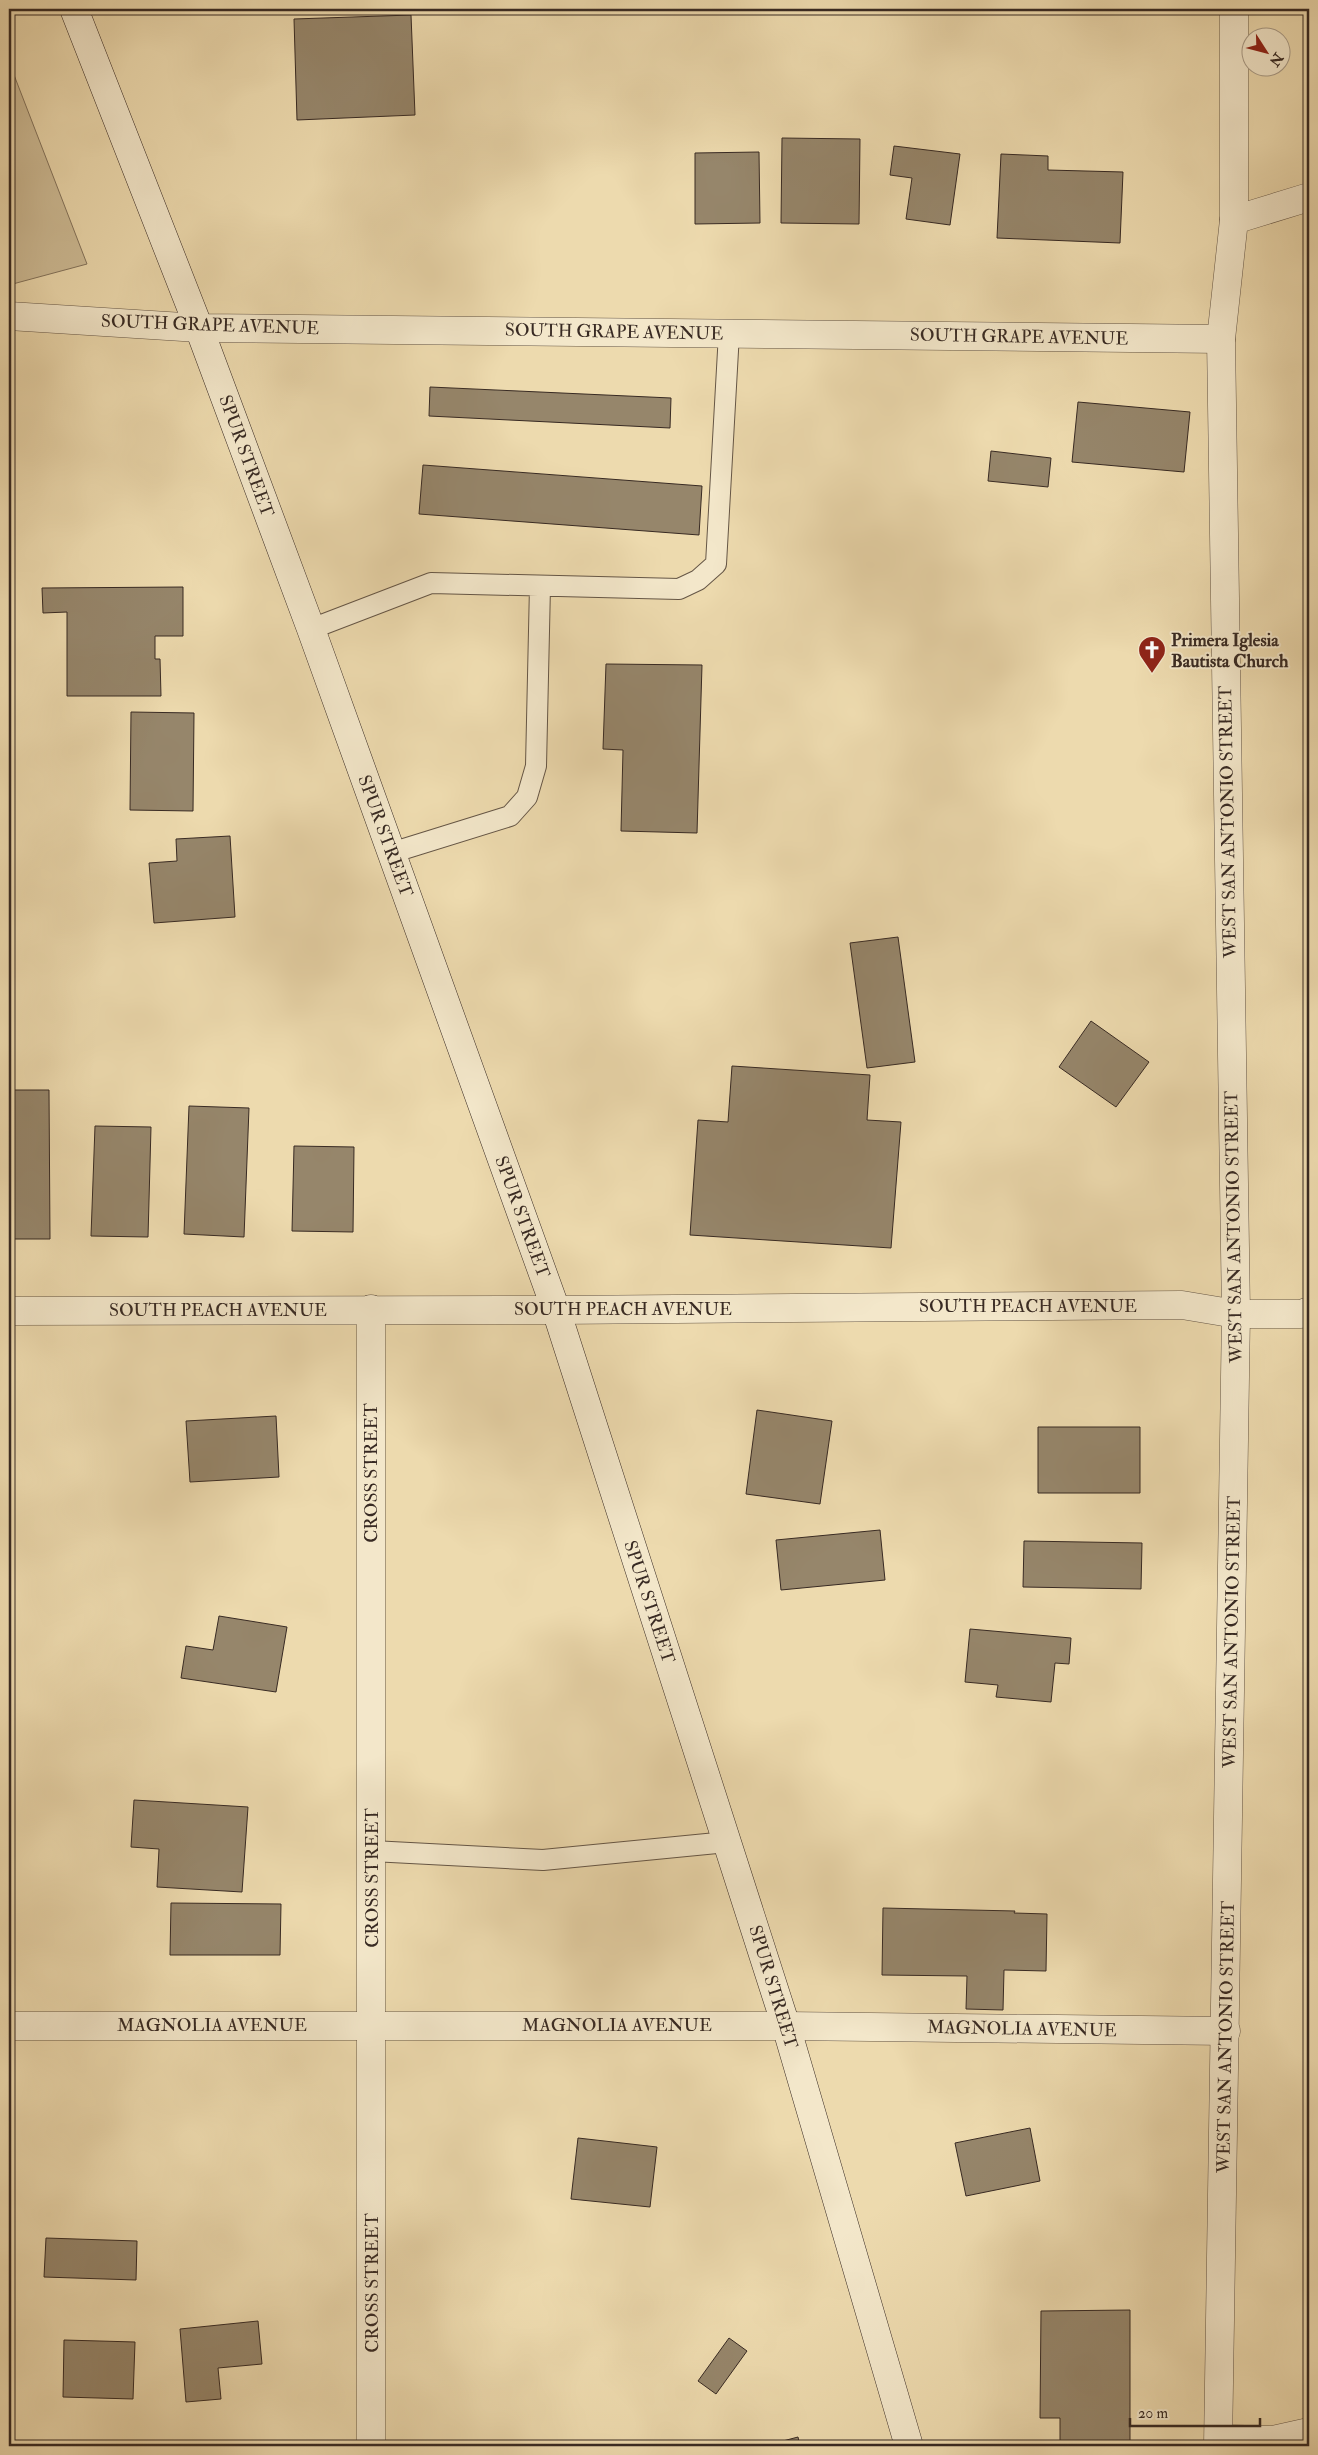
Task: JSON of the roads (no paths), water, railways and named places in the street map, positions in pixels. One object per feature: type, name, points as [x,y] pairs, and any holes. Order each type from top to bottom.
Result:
[{"type":"street","name":"SPUR STREET","points":[[74,9],[199,328],[311,629],[556,1310],[786,2026],[909,2446]]},
{"type":"street","name":"WEST SAN ANTONIO STREET","points":[[1218,2443],[1236,1314],[1221,339],[1234,220],[1234,9]]},
{"type":"street","points":[[1234,220],[1309,197]]},
{"type":"street","name":"SOUTH GRAPE AVENUE","points":[[9,316],[199,328],[1221,339]]},
{"type":"street","name":"SOUTH PEACH AVENUE","points":[[9,1311],[556,1310],[1182,1305],[1236,1314],[1301,1314],[1309,1312]]},
{"type":"street","name":"CROSS STREET","points":[[371,1309],[371,2446]]},
{"type":"street","name":"MAGNOLIA AVENUE","points":[[9,2026],[786,2026],[1226,2031]]},
{"type":"street","points":[[1218,2443],[1273,2440],[1309,2432]]},
{"type":"lane","points":[[311,629],[431,583],[679,589],[698,580],[716,564],[729,333]]},
{"type":"lane","points":[[392,853],[510,816],[526,796],[536,766],[540,586]]},
{"type":"lane","points":[[372,1851],[543,1860],[727,1842]]},
{"type":"place","name":"Primera Iglesia Bautista Church","points":[[1152,674]]}]
